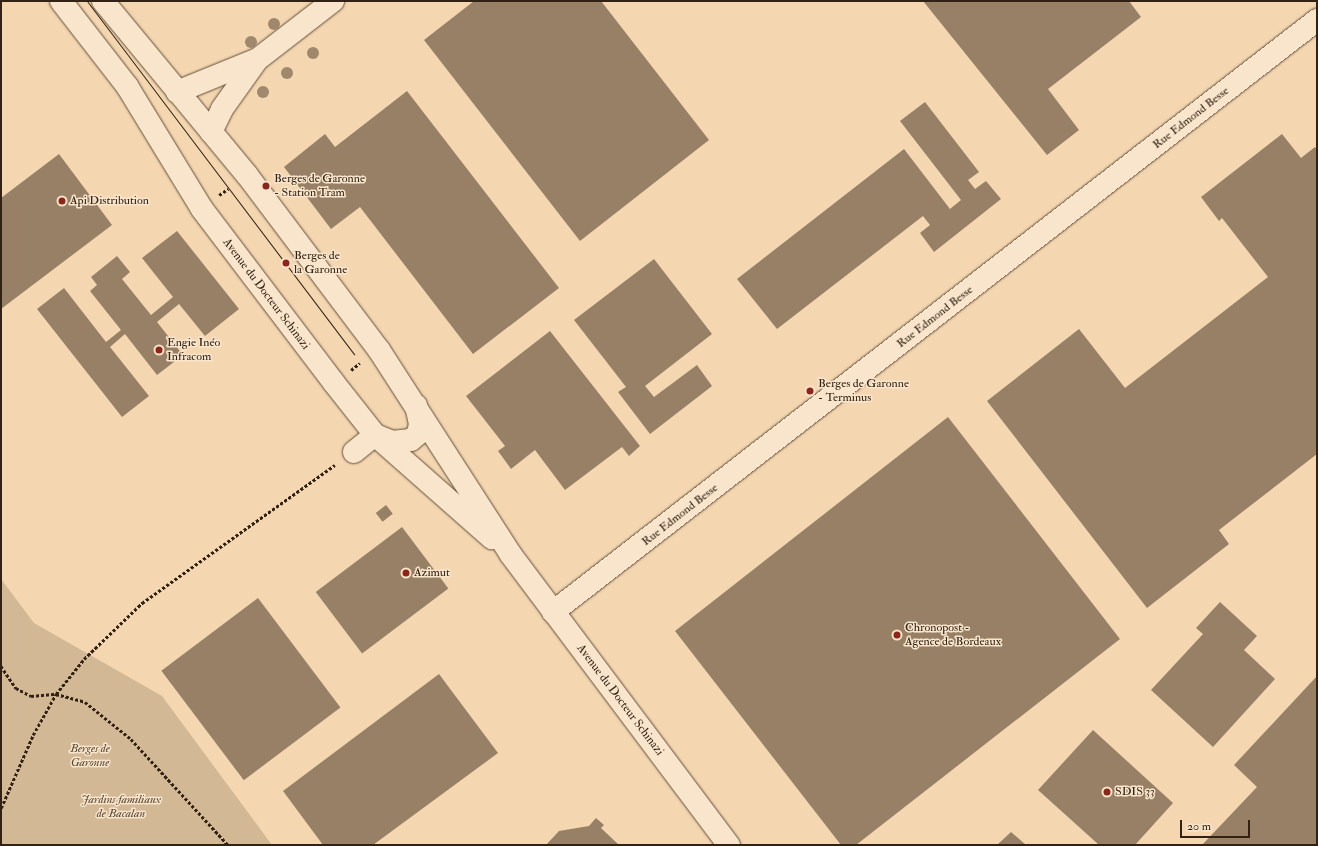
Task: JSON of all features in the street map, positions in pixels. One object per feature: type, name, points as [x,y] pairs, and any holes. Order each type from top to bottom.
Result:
[{"type":"street","name":"Avenue du Docteur Schinazi","points":[[61,1],[126,86],[202,209],[375,435],[511,555]]},
{"type":"street","name":"Avenue du Docteur Schinazi","points":[[103,1],[247,175],[416,404],[511,555],[729,845]]},
{"type":"street","points":[[177,92],[258,59],[333,1]]},
{"type":"street","name":"Rue Edmond Besse","points":[[553,612],[1317,20]]},
{"type":"street","points":[[211,132],[222,109],[258,59]]},
{"type":"street","points":[[354,452],[375,435],[392,442],[411,440],[418,434],[420,424],[416,404]]},
{"type":"path","points":[[214,199],[233,185]]},
{"type":"path","points":[[346,374],[362,362]]},
{"type":"path","points":[[1,808],[8,785],[56,694],[84,659],[142,603],[354,452]]},
{"type":"path","points":[[1,666],[16,688],[26,693],[56,694],[85,702],[131,739],[228,845]]},
{"type":"green space","name":"Berges de Garonne","points":[[1,579],[34,623],[162,696],[272,845],[1,845]]},
{"type":"building","points":[[474,1],[601,1],[709,140],[580,241],[424,40]]},
{"type":"building","points":[[923,1],[1129,1],[1141,17],[1048,89],[1079,130],[1047,155]]},
{"type":"building","points":[[407,91],[559,288],[473,354],[360,207],[331,229],[284,167],[325,134],[335,147]]},
{"type":"building","points":[[925,102],[979,172],[968,180],[975,189],[986,181],[1001,199],[934,252],[920,233],[930,225],[923,216],[777,329],[737,279],[904,149],[950,209],[961,200],[900,121]]},
{"type":"building","points":[[1282,134],[1301,158],[1315,147],[1317,150],[1317,454],[1219,530],[1229,544],[1147,608],[987,401],[1079,329],[1125,388],[1268,277],[1222,218],[1219,221],[1201,197]]},
{"type":"building","points":[[59,154],[112,225],[1,309],[1,198]]},
{"type":"building","points":[[177,231],[239,309],[205,336],[179,304],[157,322],[183,355],[157,375],[125,334],[110,347],[149,396],[122,417],[37,309],[64,288],[106,342],[121,330],[90,291],[97,285],[91,277],[117,256],[130,272],[122,279],[151,315],[173,297],[142,258]]},
{"type":"building","points":[[654,259],[712,334],[645,386],[654,397],[697,365],[712,386],[650,434],[618,392],[626,387],[574,320]]},
{"type":"building","points":[[550,331],[640,446],[629,456],[622,447],[565,490],[535,450],[511,469],[498,451],[505,446],[466,396]]},
{"type":"building","name":"Chronopost - Agence de Bordeaux","points":[[948,417],[1120,639],[856,845],[841,845],[675,631]]},
{"type":"building","points":[[386,505],[393,514],[383,522],[376,513]]},
{"type":"building","points":[[402,527],[448,588],[362,653],[316,592]]},
{"type":"building","points":[[258,598],[340,707],[244,780],[161,671]]},
{"type":"building","points":[[1220,602],[1257,636],[1244,650],[1275,679],[1213,747],[1151,690],[1203,634],[1196,628]]},
{"type":"building","points":[[439,674],[498,753],[373,845],[323,845],[283,791]]},
{"type":"building","points":[[1317,676],[1317,845],[1202,845],[1257,787],[1234,765]]},
{"type":"building","points":[[1093,730],[1173,803],[1135,845],[1099,845],[1038,790]]},
{"type":"building","points":[[596,818],[604,825],[601,828],[619,845],[546,845],[559,831],[589,826]]},
{"type":"building","points":[[1011,832],[1026,845],[997,845]]},
{"type":"tram line","points":[[87,1],[354,354]]},
{"type":"place","name":"Berges de Garonne - Station Tram","points":[[266,186]]},
{"type":"place","name":"Api Distribution","points":[[62,201]]},
{"type":"place","name":"Berges de la Garonne","points":[[286,263]]},
{"type":"place","name":"Engie Inéo Infracom","points":[[159,350]]},
{"type":"place","name":"Berges de Garonne - Terminus","points":[[810,391]]},
{"type":"place","name":"Azimut","points":[[406,573]]},
{"type":"place","name":"Chronopost - Agence de Bordeaux","points":[[897,635]]},
{"type":"place","name":"SDIS 33","points":[[1107,792]]},
{"type":"park label","name":"Jardins familiaux de Bacalan","points":[[121,807]]}]
